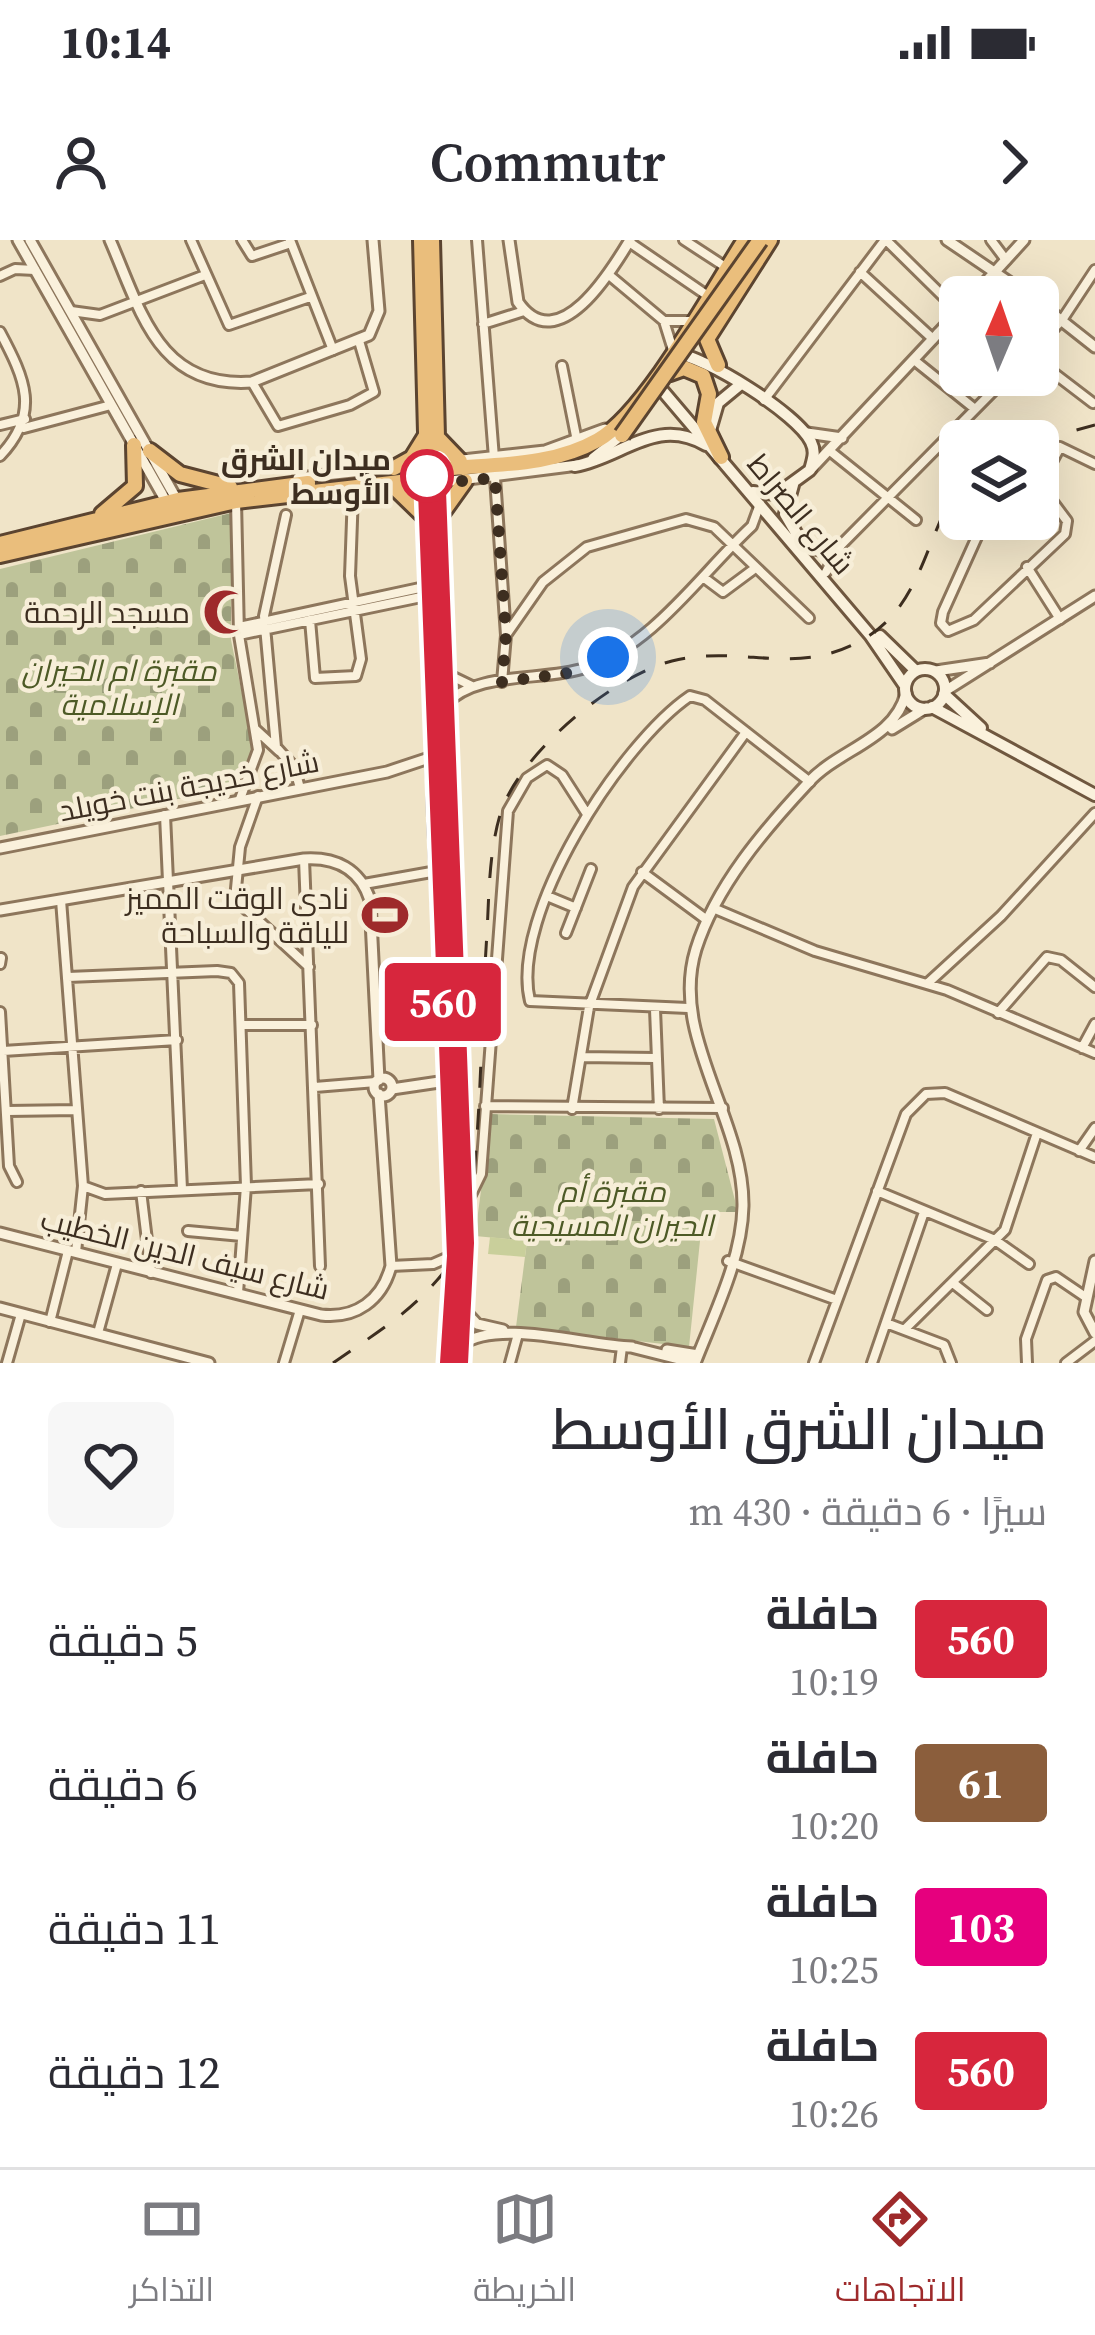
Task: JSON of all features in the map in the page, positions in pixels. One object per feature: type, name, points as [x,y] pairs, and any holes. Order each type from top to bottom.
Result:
[{"type":"highway","points":[[422,240],[434,521],[430,591],[446,1081],[464,1310],[459,1363]]},
{"type":"highway","points":[[432,240],[431,474],[463,1210],[449,1363]]},
{"type":"highway","points":[[718,365],[707,339],[770,240]]},
{"type":"highway","points":[[431,474],[560,455],[598,440],[626,418],[748,241]]},
{"type":"highway","points":[[0,544],[242,495],[556,464],[593,455],[622,435],[670,373],[748,241]]},
{"type":"highway","points":[[670,373],[695,370],[708,386],[704,422],[720,456]]},
{"type":"highway","points":[[431,436],[412,458],[431,474],[434,521]]},
{"type":"highway","points":[[83,525],[114,508],[135,486],[134,446]]},
{"type":"highway","points":[[150,451],[180,474],[242,495]]},
{"type":"highway","points":[[0,555],[175,507]]},
{"type":"main road","points":[[672,351],[718,365],[806,434],[814,450],[810,470],[772,496],[751,491]]},
{"type":"main road","name":"شارع الصراط","points":[[653,379],[782,527],[906,689]]},
{"type":"main road","points":[[720,456],[712,416],[725,393],[741,384]]},
{"type":"main road","points":[[575,466],[654,435],[682,434],[720,456]]},
{"type":"main road","name":"شارع الصراط","points":[[793,484],[785,519],[916,671]]},
{"type":"main road","points":[[916,671],[935,671],[945,693],[976,725],[1095,792],[913,704],[906,689],[916,671]]},
{"type":"main road","points":[[929,708],[945,693]]},
{"type":"street","points":[[18,240],[134,446],[175,507]]},
{"type":"street","points":[[30,240],[150,451],[175,507]]},
{"type":"street","points":[[110,240],[158,344],[179,364],[219,383],[252,382],[359,341],[375,328],[379,311],[373,240]]},
{"type":"street","points":[[190,240],[229,325],[310,297]]},
{"type":"street","points":[[242,240],[250,256],[291,242],[333,351]]},
{"type":"street","points":[[477,240],[494,458]]},
{"type":"street","points":[[509,240],[512,281],[524,311]]},
{"type":"street","points":[[684,240],[727,268]]},
{"type":"street","points":[[763,401],[885,240],[939,292]]},
{"type":"street","points":[[947,240],[1003,276]]},
{"type":"street","points":[[991,240],[1006,260]]},
{"type":"street","points":[[991,276],[1024,240]]},
{"type":"street","points":[[483,324],[524,311],[552,319],[575,312],[609,275],[630,241],[708,296]]},
{"type":"street","points":[[0,276],[15,268],[25,253]]},
{"type":"street","points":[[15,268],[34,270]]},
{"type":"street","points":[[1059,324],[1095,270]]},
{"type":"street","points":[[860,272],[939,338]]},
{"type":"street","points":[[68,309],[85,316],[100,315],[205,274]]},
{"type":"street","points":[[609,275],[664,321],[672,351]]},
{"type":"street","points":[[85,339],[100,315]]},
{"type":"street","points":[[1059,317],[1095,347]]},
{"type":"street","points":[[664,321],[692,321]]},
{"type":"street","points":[[0,332],[25,380],[24,424],[0,456]]},
{"type":"street","points":[[810,470],[939,332]]},
{"type":"street","points":[[252,382],[278,426],[350,406],[374,392],[359,341]]},
{"type":"street","points":[[914,360],[975,409]]},
{"type":"street","points":[[562,366],[577,441]]},
{"type":"street","points":[[1059,377],[1093,403]]},
{"type":"street","points":[[826,572],[841,545],[988,396]]},
{"type":"street","points":[[0,425],[111,405]]},
{"type":"street","points":[[240,799],[258,750],[239,631],[242,495],[352,494],[577,441],[626,418]]},
{"type":"street","points":[[806,434],[842,438]]},
{"type":"street","points":[[1059,449],[1095,464]]},
{"type":"street","points":[[830,451],[916,520]]},
{"type":"street","points":[[431,474],[495,478],[575,466],[593,455]]},
{"type":"street","points":[[495,478],[506,635],[502,682]]},
{"type":"street","points":[[310,620],[315,678],[350,678],[361,666],[352,494]]},
{"type":"street","points":[[337,495],[350,511]]},
{"type":"street","points":[[444,706],[473,686],[568,673],[608,657],[654,626],[703,577],[752,526],[760,502]]},
{"type":"street","points":[[280,752],[266,626],[286,514]]},
{"type":"street","points":[[506,635],[543,582],[602,541],[693,519],[707,522],[809,618]]},
{"type":"street","points":[[752,526],[782,527]]},
{"type":"street","points":[[976,540],[943,613],[943,627],[958,631],[974,620],[1055,540]]},
{"type":"street","points":[[807,548],[820,551],[841,545]]},
{"type":"street","points":[[1027,567],[1060,619]]},
{"type":"street","points":[[703,577],[722,592],[754,568]]},
{"type":"street","points":[[239,631],[430,591]]},
{"type":"street","points":[[945,693],[1095,596]]},
{"type":"street","points":[[266,626],[310,620],[356,606]]},
{"type":"street","points":[[935,671],[995,661]]},
{"type":"street","points":[[443,672],[473,686]]},
{"type":"street","points":[[464,1310],[477,1324],[516,1334],[693,1358],[735,1246],[743,1197],[723,1108],[688,1008],[694,954],[713,908],[747,855],[810,783],[896,719],[906,689]]},
{"type":"street","points":[[688,1008],[539,1005],[529,998],[533,947],[547,896],[587,814],[686,698],[705,700],[810,783]]},
{"type":"street","points":[[810,783],[929,708]]},
{"type":"street","points":[[253,726],[294,767],[300,788]]},
{"type":"street","points":[[572,1109],[589,1006],[642,872],[746,732]]},
{"type":"street","name":"شارع خديجة بنت خويلد","points":[[0,848],[387,772],[435,756]]},
{"type":"street","points":[[463,1210],[479,1184],[508,811],[527,778],[547,764],[562,775],[587,814]]},
{"type":"street","name":"شارع خديجة بنت خويلد","points":[[387,772],[435,772]]},
{"type":"street","points":[[259,795],[237,871],[238,903],[310,968]]},
{"type":"street","points":[[928,984],[1001,916],[1095,813]]},
{"type":"street","points":[[165,815],[172,881],[182,1189]]},
{"type":"street","points":[[304,859],[302,901],[310,968],[320,1265]]},
{"type":"street","points":[[0,910],[304,859],[342,864],[364,884],[383,1086],[392,1267],[433,1264],[460,1253]]},
{"type":"street","points":[[566,933],[591,869]]},
{"type":"street","points":[[364,884],[438,871]]},
{"type":"street","points":[[642,872],[707,920]]},
{"type":"street","points":[[547,896],[576,908]]},
{"type":"street","points":[[50,1322],[72,1251],[83,1186],[61,900]]},
{"type":"street","points":[[713,908],[815,951],[928,984],[1095,1053]]},
{"type":"street","points":[[998,1013],[1047,957],[1061,960],[1095,986]]},
{"type":"street","points":[[68,977],[175,972],[235,976],[242,1025],[246,1186],[238,1293]]},
{"type":"street","points":[[655,1009],[659,1110]]},
{"type":"street","points":[[0,1012],[9,1168],[17,1182]]},
{"type":"street","points":[[1082,1048],[1095,1024]]},
{"type":"street","points":[[242,1025],[312,1025]]},
{"type":"street","points":[[4,1051],[177,1040]]},
{"type":"street","points":[[580,1057],[655,1058]]},
{"type":"street","points":[[315,1087],[446,1081]]},
{"type":"street","points":[[814,1363],[906,1114],[926,1094],[945,1094],[1095,1157]]},
{"type":"street","points":[[485,1106],[723,1108]]},
{"type":"street","points":[[6,1111],[77,1110]]},
{"type":"street","points":[[1079,1151],[1095,1128]]},
{"type":"street","points":[[905,1329],[1005,1230],[1037,1133]]},
{"type":"street","points":[[83,1186],[96,1193],[319,1184]]},
{"type":"street","points":[[141,1191],[151,1273]]},
{"type":"street","points":[[877,1191],[995,1240],[1029,1264]]},
{"type":"street","points":[[872,1363],[924,1212]]},
{"type":"street","points":[[188,1231],[242,1236]]},
{"type":"street","name":"شارع سيف الدين الخطيب","points":[[0,1232],[300,1310],[350,1314],[380,1292],[392,1267]]},
{"type":"street","points":[[1066,1363],[1095,1337],[1085,1317],[1084,1296],[1095,1261]]},
{"type":"street","points":[[730,1262],[837,1300]]},
{"type":"street","points":[[98,1334],[117,1264]]},
{"type":"street","points":[[1027,1363],[1024,1346],[1047,1280],[1058,1278],[1084,1296]]},
{"type":"street","points":[[953,1283],[987,1310]]},
{"type":"street","points":[[0,1308],[178,1359],[209,1363]]},
{"type":"street","points":[[284,1363],[300,1310]]},
{"type":"street","points":[[8,1363],[21,1314]]},
{"type":"street","points":[[886,1323],[944,1345],[952,1363]]},
{"type":"street","points":[[461,1345],[482,1335],[516,1334]]},
{"type":"street","points":[[510,1363],[516,1334]]},
{"type":"street","points":[[620,1363],[626,1347]]},
{"type":"street","points":[[1083,1348],[1095,1356]]},
{"type":"green space","name":"مقبرة ام الحيران الإسلامية","points":[[231,513],[231,640],[254,751],[240,786],[0,836],[0,569]]},
{"type":"green space","name":"مقبرة أم الحيران المسيحية","points":[[491,1114],[714,1119],[738,1212],[703,1212],[689,1347],[516,1327],[527,1241],[475,1236]]},
{"type":"green space","points":[[490,1237],[527,1241],[525,1257],[488,1254]]},
{"type":"tunnel","points":[[409,473],[436,470]]},
{"type":"railway","points":[[1059,435],[1095,425]]},
{"type":"railway","points":[[333,1363],[421,1297],[465,1243],[478,1127],[492,859],[500,815],[526,768],[570,721],[648,670],[698,657],[817,656],[867,637],[900,605],[939,525]]},
{"type":"bus line","name":"560","points":[[449,1363],[456,1256],[426,465],[436,464],[450,950],[465,1243],[459,1363]]},
{"type":"place","name":"ميدان الشرق الأوسط","points":[[427,476]]},
{"type":"place","name":"مسجد الرحمة","points":[[226,612]]},
{"type":"place","name":"نادي الوقت المميز للياقة والسباحة","points":[[385,915]]},
{"type":"route","points":[[427,476],[427,484],[495,478],[506,635],[502,682],[568,673],[608,657]]}]
